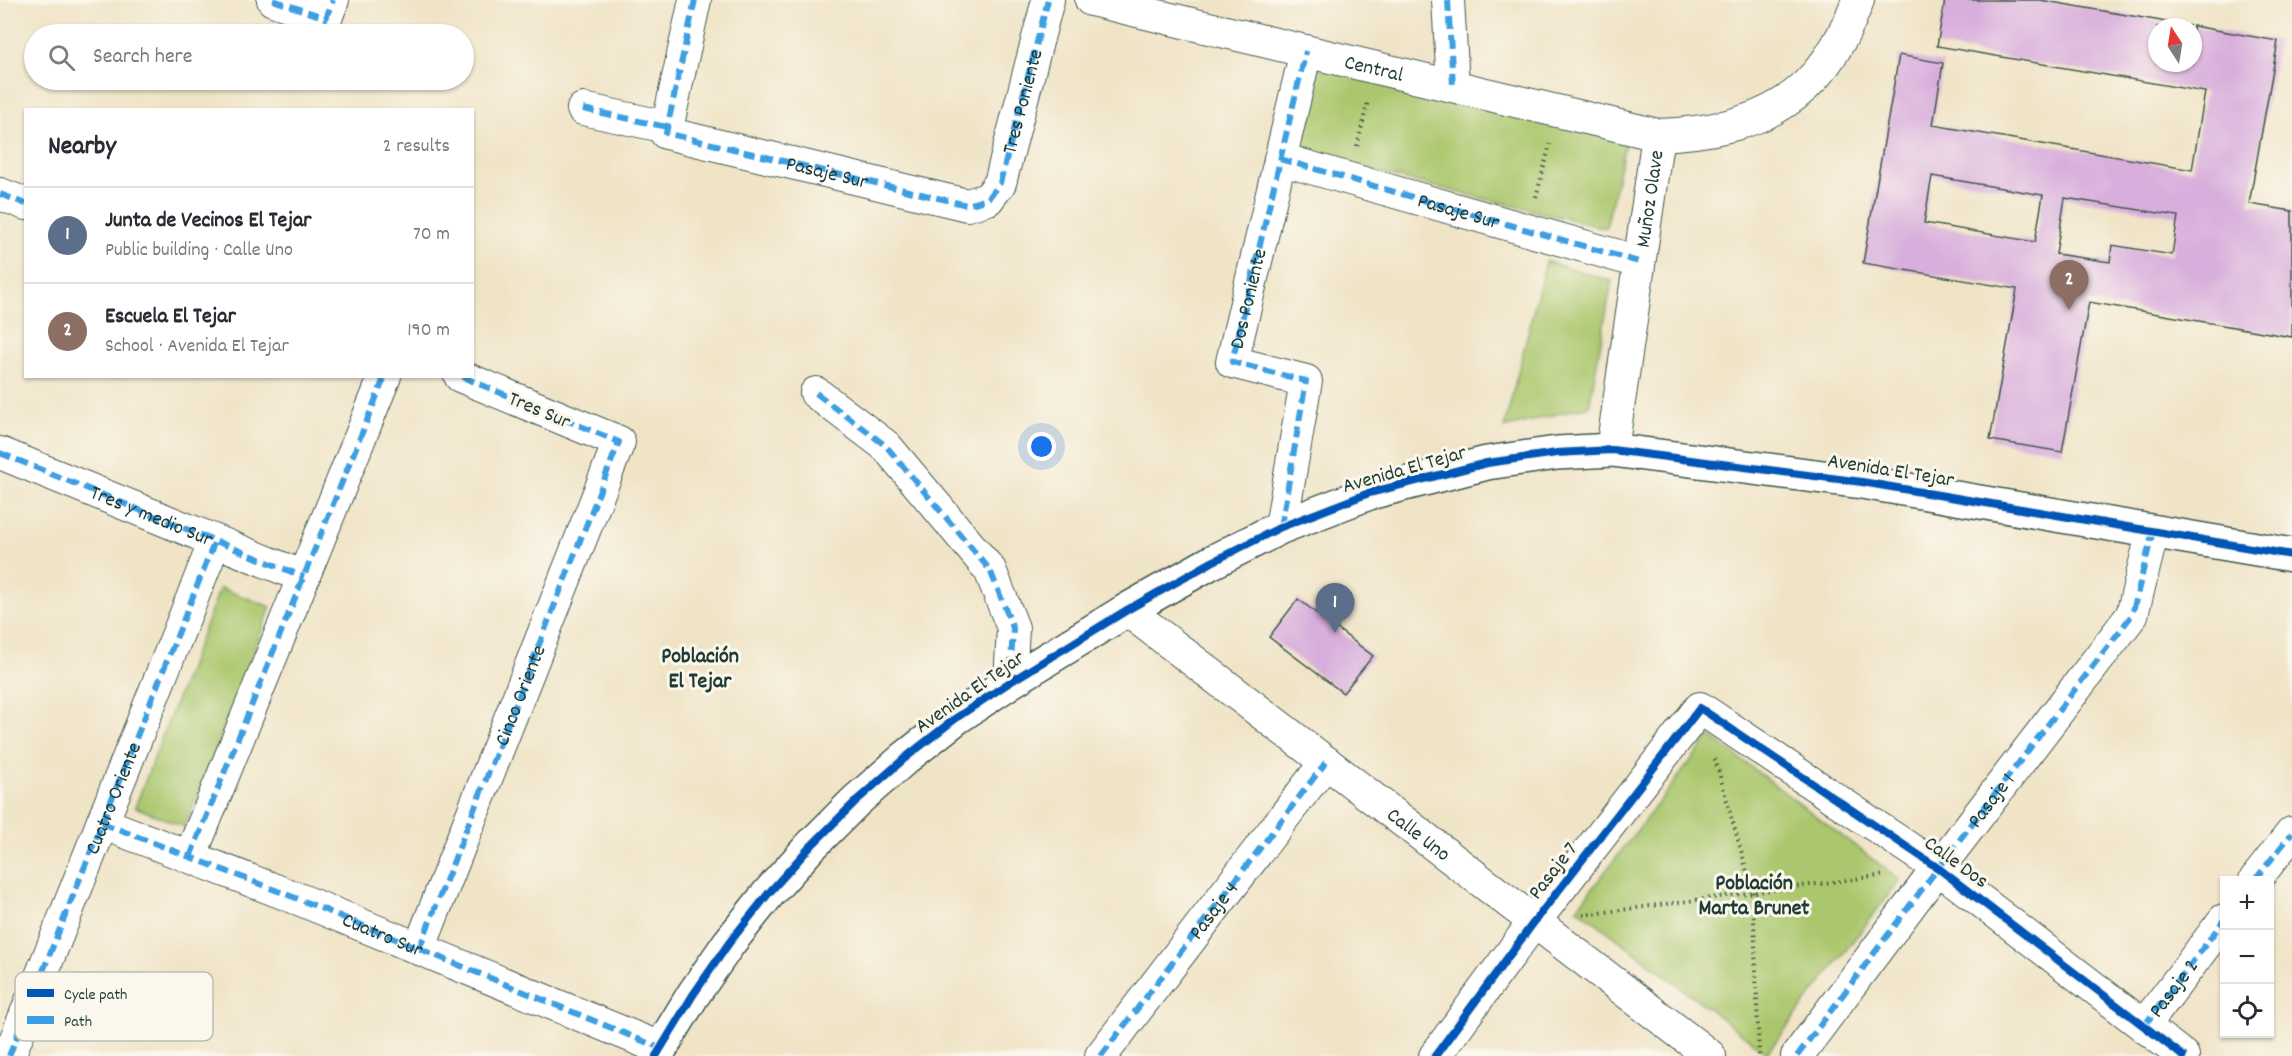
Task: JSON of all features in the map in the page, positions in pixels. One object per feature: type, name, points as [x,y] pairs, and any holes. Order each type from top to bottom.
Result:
[{"type":"street","points":[[273,0],[329,9]]},
{"type":"street","points":[[666,130],[695,0]]},
{"type":"street","name":"Tres Poniente","points":[[988,198],[1000,183],[1048,0]]},
{"type":"street","name":"Central","points":[[1091,0],[1658,135]]},
{"type":"street","points":[[1448,0],[1453,86]]},
{"type":"street","name":"Muñoz Olave","points":[[1612,450],[1658,135],[1713,130],[1765,114],[1786,102],[1804,89],[1829,61],[1852,18],[1858,0]]},
{"type":"street","name":"Dos Poniente","points":[[1281,527],[1306,381],[1232,362],[1306,51]]},
{"type":"street","name":"Pasaje Sur","points":[[583,109],[967,205],[988,198]]},
{"type":"street","name":"Pasaje Sur","points":[[1280,159],[1639,262]]},
{"type":"street","points":[[0,194],[24,203]]},
{"type":"street","points":[[190,857],[384,378]]},
{"type":"street","name":"Tres Sur","points":[[465,378],[620,442]]},
{"type":"street","points":[[816,393],[886,446],[990,570],[1013,628],[1010,681]]},
{"type":"street","name":"Cinco Oriente","points":[[419,948],[620,442]]},
{"type":"street","name":"Avenida El Tejar","points":[[658,1052],[729,943],[768,894],[856,801],[905,758],[956,718],[1010,681],[1127,610],[1212,562],[1281,527],[1369,493],[1487,464],[1557,453],[1612,450],[1863,482],[2292,555]]},
{"type":"street","name":"Tres y medio Sur","points":[[0,453],[304,577]]},
{"type":"street","name":"Pasaje 1","points":[[1797,1056],[1938,867],[2132,615],[2153,531]]},
{"type":"street","name":"Cuatro Oriente","points":[[43,972],[215,541]]},
{"type":"street","name":"Calle Uno","points":[[1127,610],[1710,1056]]},
{"type":"street","name":"Calle Dos","points":[[1700,708],[1938,867],[2183,1056]]},
{"type":"street","name":"Pasaje 7","points":[[1435,1056],[1534,922],[1700,708]]},
{"type":"street","name":"Pasaje 4","points":[[1101,1056],[1326,762]]},
{"type":"street","name":"Cuatro Sur","points":[[102,823],[419,948],[658,1052]]},
{"type":"street","points":[[2258,876],[2292,833]]},
{"type":"street","name":"Pasaje 2","points":[[2144,1026],[2220,926]]},
{"type":"street","name":"Cuatro Oriente","points":[[9,1056],[15,1041]]},
{"type":"path","points":[[1350,178],[1376,68]]},
{"type":"path","points":[[1528,229],[1558,111]]},
{"type":"path","points":[[1700,708],[1753,893],[1759,1056]]},
{"type":"path","points":[[1534,922],[1938,867]]},
{"type":"green space","points":[[1298,61],[1626,139],[1606,228],[1275,148]]},
{"type":"green space","points":[[1546,261],[1612,281],[1589,406],[1504,428]]},
{"type":"green space","points":[[220,588],[271,607],[185,827],[135,807]]},
{"type":"green space","points":[[1710,736],[1900,880],[1767,1053],[1577,908]]},
{"type":"building","points":[[1945,0],[2040,0],[2148,19],[2148,72],[2202,72],[2202,28],[2278,41],[2249,204],[2292,211],[2292,337],[2089,302],[2062,452],[1990,440],[2017,289],[1863,263],[1899,55],[1943,63],[1933,125],[2192,170],[2205,92],[1937,46]],"holes":[[[1932,176],[2043,195],[2035,242],[1924,223]],[[2065,198],[2178,216],[2172,255],[2112,245],[2110,262],[2056,254]]]},
{"type":"building","points":[[1298,599],[1373,656],[1343,693],[1269,637]]},
{"type":"marked path","points":[[273,0],[326,18],[333,0]]},
{"type":"marked path","points":[[695,0],[666,133],[967,205],[988,199],[1000,183],[1048,0]]},
{"type":"marked path","points":[[1448,0],[1453,86]]},
{"type":"marked path","points":[[1281,527],[1306,381],[1232,362],[1306,51]]},
{"type":"marked path","points":[[583,109],[667,127]]},
{"type":"marked path","points":[[1280,159],[1639,262]]},
{"type":"marked path","points":[[0,194],[24,203]]},
{"type":"marked path","points":[[190,857],[384,378]]},
{"type":"marked path","points":[[419,949],[619,442],[465,378]]},
{"type":"marked path","points":[[816,393],[886,446],[990,570],[1013,628],[1010,682]]},
{"type":"marked path","points":[[0,453],[304,577]]},
{"type":"marked path","points":[[1797,1056],[2132,615],[2153,531]]},
{"type":"marked path","points":[[43,972],[215,541]]},
{"type":"marked path","points":[[1101,1056],[1326,762]]},
{"type":"marked path","points":[[102,823],[301,900],[660,1048]]},
{"type":"marked path","points":[[2258,876],[2292,833]]},
{"type":"marked path","points":[[2144,1026],[2220,925]]},
{"type":"marked path","points":[[9,1056],[15,1041]]},
{"type":"cycle path","points":[[656,1056],[693,995],[729,943],[768,894],[856,801],[905,758],[956,718],[1127,610],[1212,562],[1281,527],[1369,493],[1487,463],[1557,453],[1612,450],[1862,482],[2292,555]]},
{"type":"cycle path","points":[[1435,1056],[1534,922],[1700,708],[1938,868],[2183,1056]]},
{"type":"place","name":"Escuela El Tejar","points":[[2069,310]]},
{"type":"place","name":"Junta de Vecinos El Tejar","points":[[1335,633]]},
{"type":"district","name":"Población El Tejar","points":[[700,666]]},
{"type":"district","name":"Población Marta Brunet","points":[[1754,894]]}]
